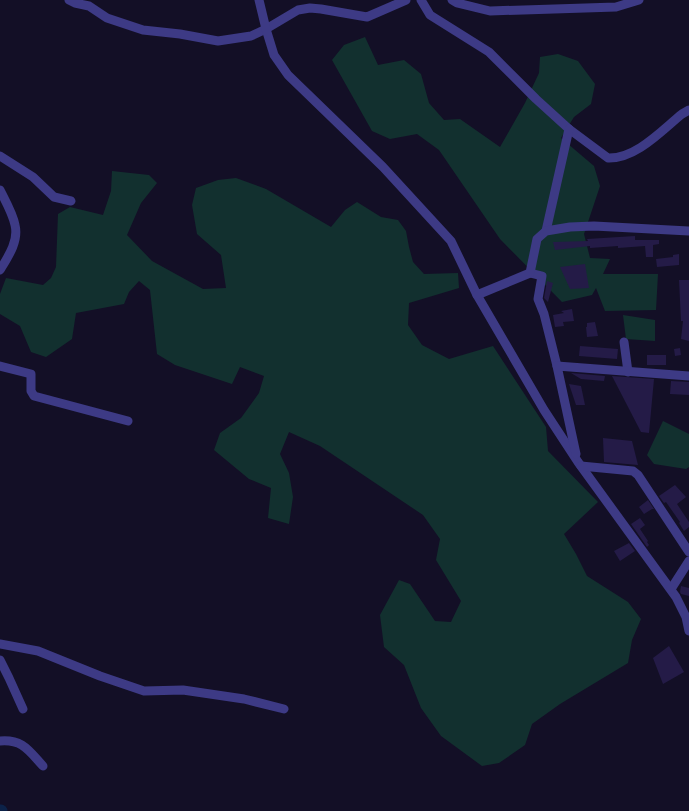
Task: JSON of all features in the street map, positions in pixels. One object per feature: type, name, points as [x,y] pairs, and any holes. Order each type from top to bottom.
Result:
[{"type":"street","points":[[69,0],[89,6],[107,18],[143,30],[180,34],[218,42],[250,36],[266,29],[298,10],[310,8],[321,9],[367,17],[406,0]]},
{"type":"street","points":[[259,0],[274,55],[288,76],[383,167],[450,241],[477,295],[544,410],[580,464],[671,589],[688,618],[689,631]]},
{"type":"street","points":[[421,0],[430,15],[489,52],[536,99],[569,129],[608,158],[624,156],[639,149],[689,110]]},
{"type":"street","points":[[452,0],[457,3],[490,11],[616,7],[639,0]]},
{"type":"street","points":[[546,231],[569,129]]},
{"type":"street","points":[[0,156],[33,177],[54,197],[71,201]]},
{"type":"street","points":[[0,190],[15,225],[16,236],[10,253],[0,270]]},
{"type":"street","points":[[530,273],[537,239],[546,231],[594,226],[689,232]]},
{"type":"street","points":[[477,295],[530,273],[542,276],[538,299],[544,314],[558,366],[580,464]]},
{"type":"street","points":[[624,342],[628,372]]},
{"type":"street","points":[[0,366],[31,374],[31,391],[34,396],[128,421]]},
{"type":"street","points":[[558,366],[689,376]]},
{"type":"street","points":[[580,464],[633,471],[638,475],[689,552]]},
{"type":"street","points":[[671,589],[689,561]]},
{"type":"street","points":[[0,644],[38,652],[144,691],[182,690],[244,699],[284,710]]},
{"type":"street","points":[[0,660],[22,709]]},
{"type":"street","points":[[0,741],[9,740],[24,745],[43,766]]},
{"type":"green space","points":[[365,37],[378,65],[404,60],[421,74],[429,103],[444,120],[460,119],[500,147],[525,103],[539,73],[540,57],[558,54],[578,61],[595,84],[591,104],[574,117],[561,138],[594,166],[600,186],[584,234],[590,258],[610,259],[603,274],[658,274],[656,310],[605,311],[596,288],[592,295],[562,302],[500,239],[439,150],[417,134],[390,139],[372,131],[332,60],[344,45]]},
{"type":"green space","points":[[112,171],[149,175],[157,183],[141,203],[127,235],[152,261],[203,289],[226,288],[221,255],[197,234],[192,205],[196,188],[218,180],[236,178],[266,189],[331,227],[345,210],[357,202],[381,217],[398,220],[406,231],[413,262],[424,274],[458,273],[459,288],[409,303],[408,325],[422,345],[449,359],[493,346],[546,427],[548,451],[598,502],[564,534],[587,576],[628,602],[641,619],[632,640],[628,663],[560,704],[532,724],[525,745],[499,763],[482,766],[441,736],[421,708],[404,665],[384,647],[380,615],[399,580],[410,584],[435,621],[451,622],[461,601],[436,560],[440,539],[423,515],[320,446],[289,432],[280,454],[289,473],[293,497],[289,524],[268,518],[271,488],[249,479],[214,450],[220,433],[241,418],[259,393],[264,376],[240,367],[232,384],[175,365],[157,354],[150,290],[139,281],[129,292],[124,304],[76,313],[72,339],[46,357],[31,352],[20,326],[0,314],[0,294],[6,278],[43,285],[51,278],[56,267],[58,214],[70,207],[103,215],[111,191]]},
{"type":"green space","points":[[623,315],[655,320],[655,341],[626,339]]},
{"type":"green space","points":[[663,421],[689,434],[689,467],[686,469],[654,464],[647,455]]},
{"type":"building","points":[[635,236],[635,240],[659,240],[659,244],[653,245],[653,257],[646,257],[645,246],[590,248],[590,246],[555,250],[553,242],[588,241],[587,239]]},
{"type":"building","points":[[679,254],[679,265],[657,267],[656,259],[673,257],[673,255]]},
{"type":"building","points":[[585,264],[589,288],[570,289],[560,267]]},
{"type":"building","points":[[679,280],[689,280],[689,341],[681,339],[683,321],[681,321]]},
{"type":"building","points":[[547,281],[553,283],[548,302],[544,298]]},
{"type":"building","points":[[572,309],[574,321],[563,322],[564,326],[555,327],[553,315],[564,313],[561,311]]},
{"type":"building","points":[[595,322],[598,336],[587,337],[587,323]]},
{"type":"building","points":[[580,346],[618,349],[617,359],[579,356]]},
{"type":"building","points":[[680,348],[681,355],[675,356],[674,349]]},
{"type":"building","points":[[647,355],[666,355],[666,365],[647,365]]},
{"type":"building","points":[[571,373],[605,376],[604,381],[581,379]]},
{"type":"building","points":[[612,376],[654,379],[649,433],[641,432]]},
{"type":"building","points":[[671,381],[689,382],[689,395],[670,394]]},
{"type":"building","points":[[569,384],[581,386],[585,405],[576,405]]},
{"type":"building","points":[[603,438],[632,441],[638,465],[604,462]]},
{"type":"building","points":[[675,485],[686,497],[677,504],[689,522],[689,527],[684,531],[679,523],[680,522],[666,502],[664,503],[659,496]]},
{"type":"building","points":[[648,500],[654,509],[644,514],[639,507]]},
{"type":"building","points":[[640,518],[645,525],[640,529],[648,541],[647,542],[649,545],[647,547],[631,524]]},
{"type":"building","points":[[629,543],[635,551],[620,561],[614,551]]},
{"type":"building","points":[[681,586],[689,588],[689,596],[681,594]]},
{"type":"building","points":[[669,646],[684,672],[663,684],[653,658]]}]
